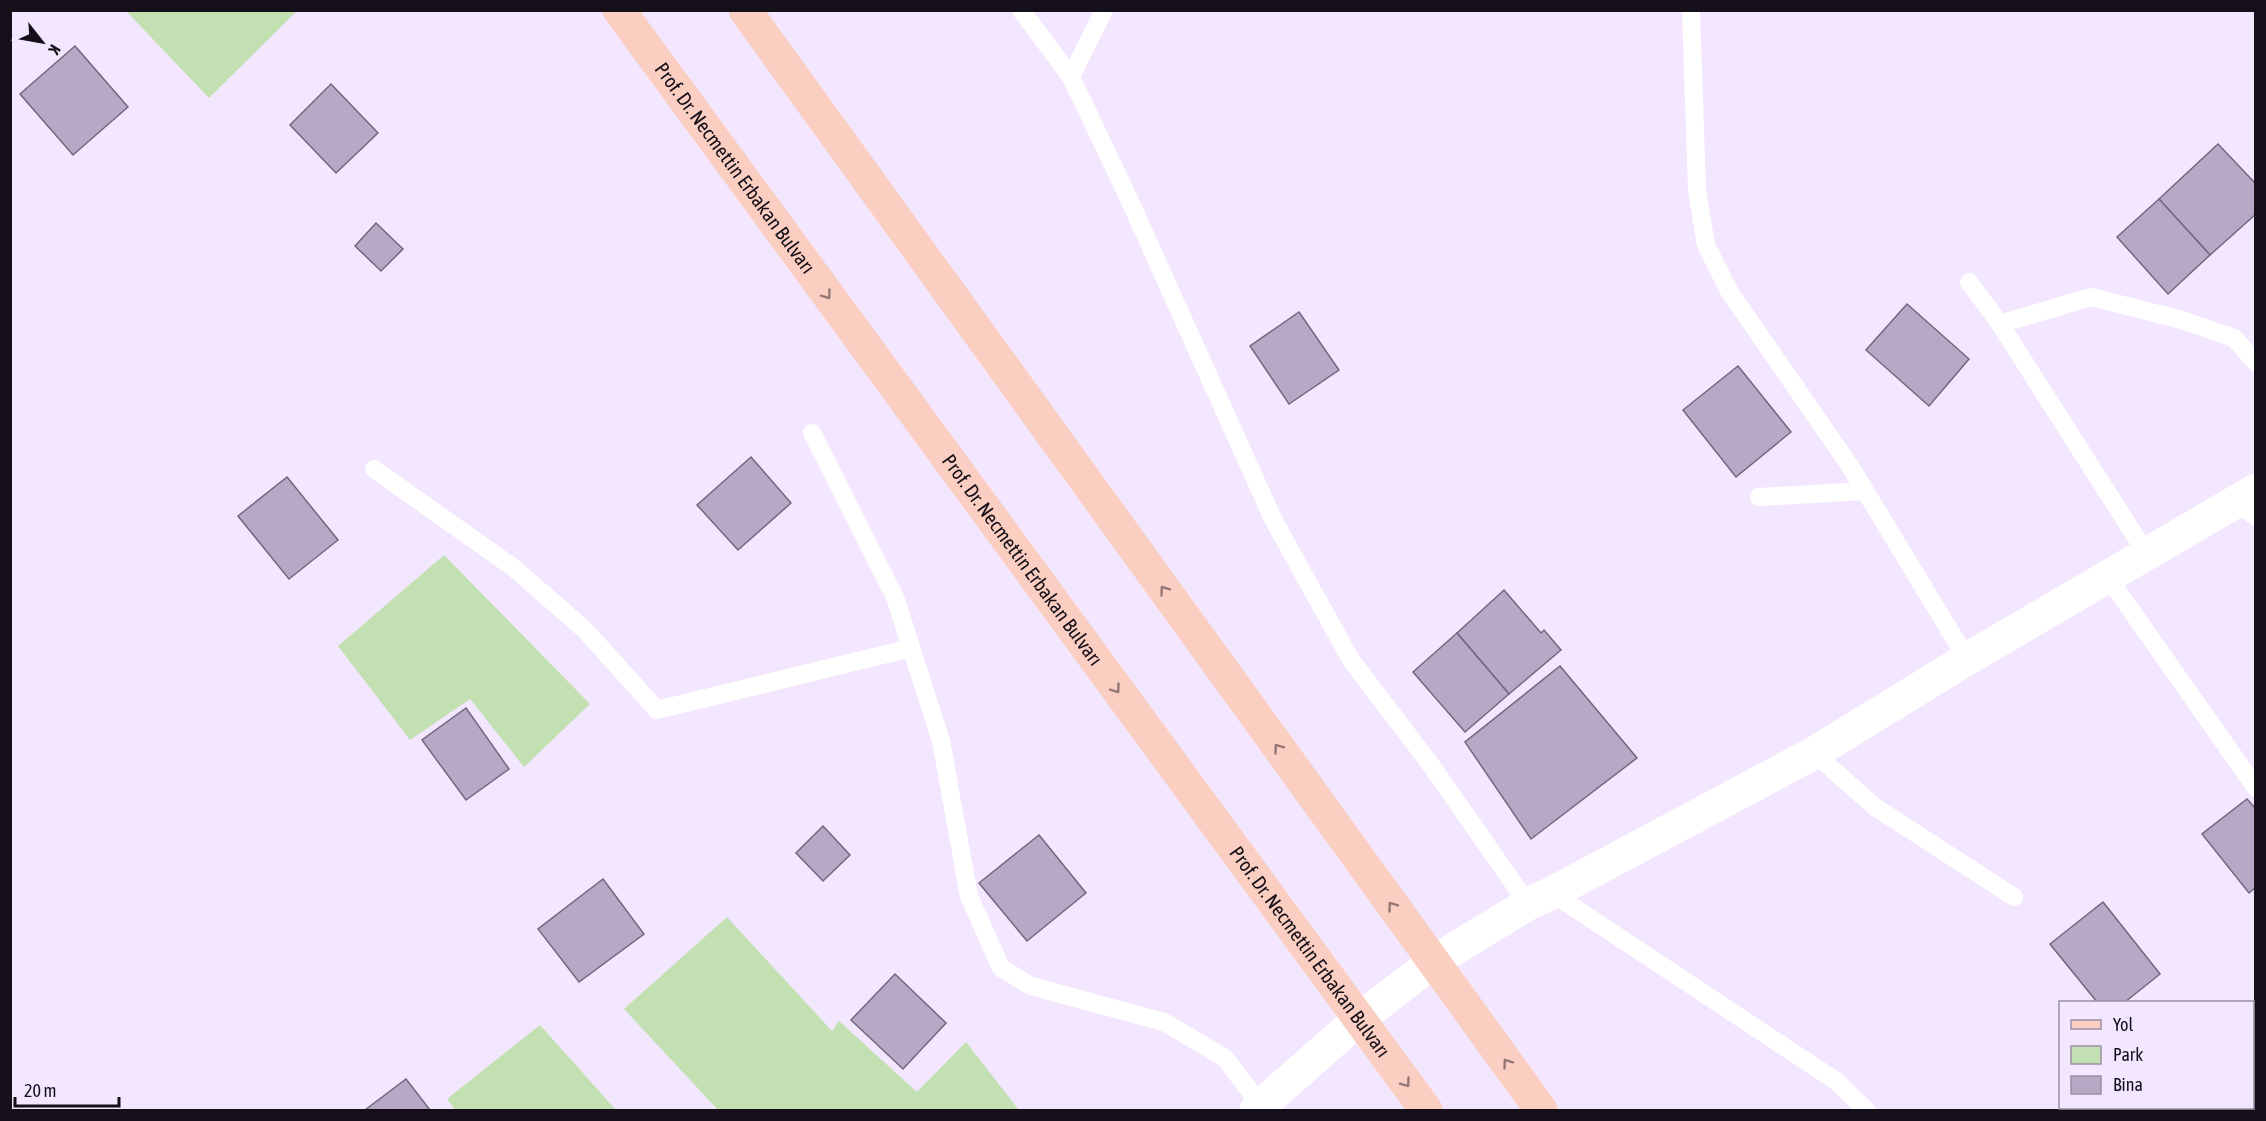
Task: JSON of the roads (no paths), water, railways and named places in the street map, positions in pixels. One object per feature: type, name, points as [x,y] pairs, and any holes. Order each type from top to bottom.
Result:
[{"type":"main road","name":"Prof. Dr. Necmettin Erbakan Bulvarı","points":[[619,10],[1426,1110]]},
{"type":"main road","points":[[745,10],[1541,1110]]},
{"type":"street","points":[[1261,1109],[1359,1019],[1433,962],[1540,899],[1814,753],[2146,553],[2249,503]]},
{"type":"lane","points":[[1021,10],[1071,77],[1130,199],[1278,529],[1351,660],[1431,765],[1540,899],[1836,1081],[1866,1110]]},
{"type":"lane","points":[[1071,77],[1104,10]]},
{"type":"lane","points":[[1691,10],[1697,190],[1706,245],[1729,291],[1850,466],[1968,659]]},
{"type":"lane","points":[[1969,282],[2000,324],[2146,553]]},
{"type":"lane","points":[[2000,324],[2091,297],[2182,320],[2234,338],[2256,363]]},
{"type":"lane","points":[[812,433],[895,597],[941,741],[969,896],[1001,968],[1030,986],[1164,1022],[1225,1058],[1261,1109]]},
{"type":"lane","points":[[374,469],[514,568],[585,630],[657,710],[911,648]]},
{"type":"lane","points":[[1759,497],[1864,491]]},
{"type":"lane","points":[[2107,576],[2256,788]]},
{"type":"lane","points":[[1814,753],[1875,807],[2014,897]]}]
